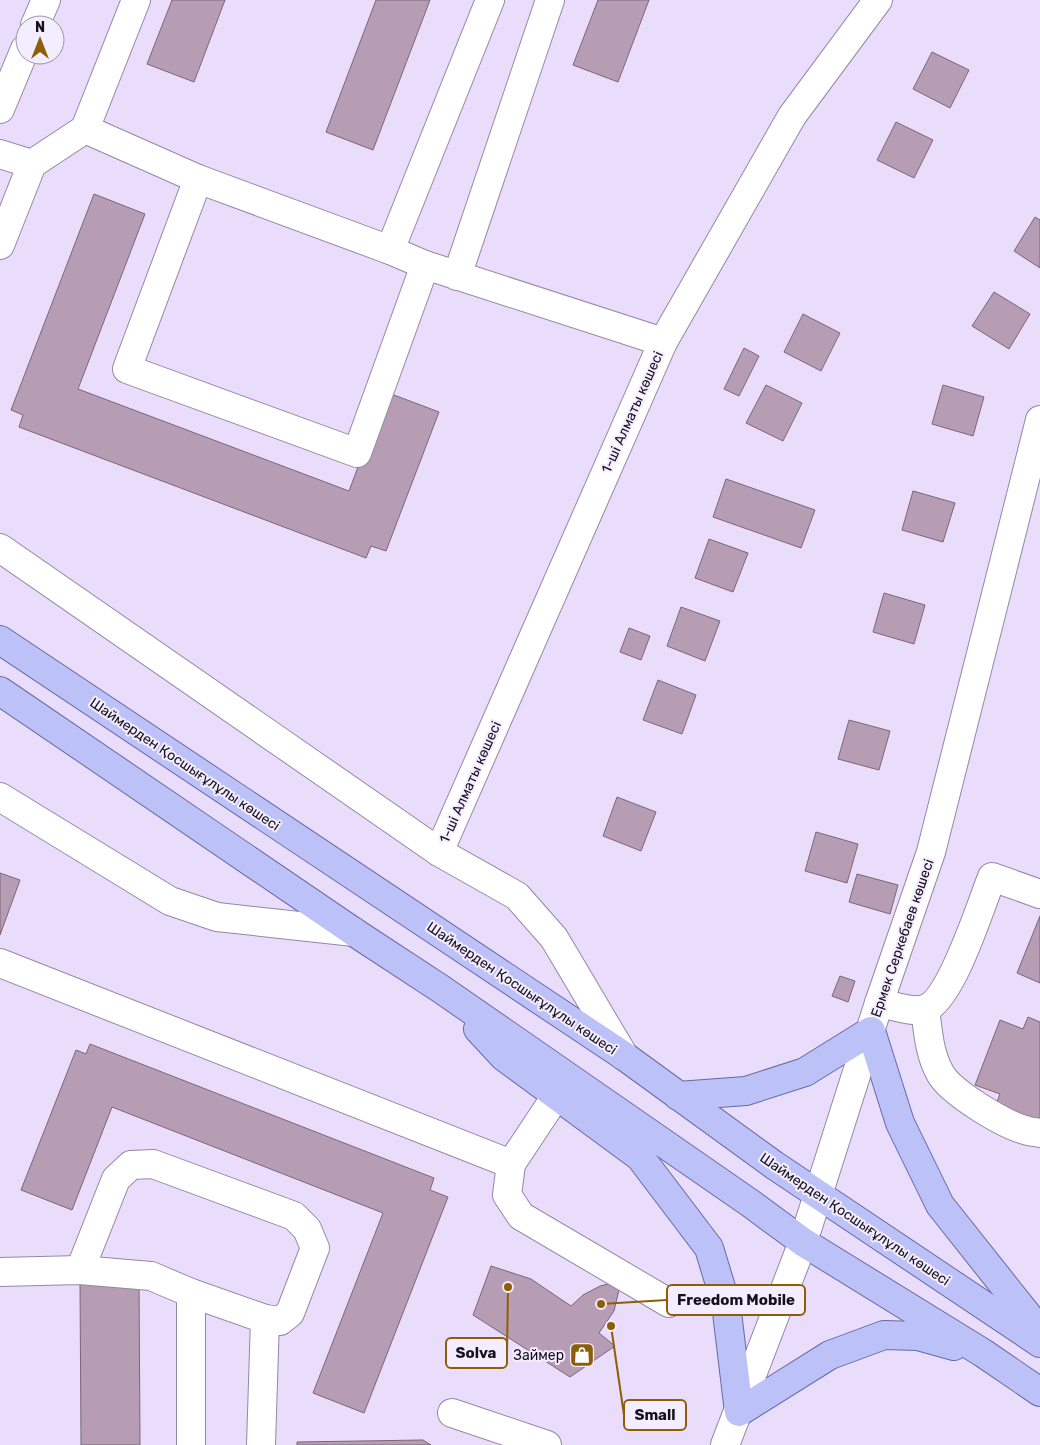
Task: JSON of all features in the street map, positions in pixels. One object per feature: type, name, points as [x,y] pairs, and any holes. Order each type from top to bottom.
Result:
[{"type":"main road","name":"Шаймерден Қосшығұлұлы көшесі","points":[[0,640],[624,1056],[774,1165],[1040,1343]]},
{"type":"main road","points":[[0,691],[441,989],[562,1086],[640,1157],[708,1248],[726,1304],[739,1412],[830,1355],[884,1336],[918,1336],[983,1353]]},
{"type":"main road","points":[[678,1096],[746,1091],[805,1072],[871,1031],[900,1123],[940,1205],[1040,1331]]},
{"type":"main road","points":[[562,1086],[750,1203],[804,1242],[983,1353],[1040,1392]]},
{"type":"street","points":[[39,15],[46,0]]},
{"type":"street","points":[[0,245],[32,164],[84,129],[136,0]]},
{"type":"street","points":[[390,250],[490,0]]},
{"type":"street","points":[[457,276],[550,0]]},
{"type":"street","name":"1-ші Алматы көшесі","points":[[439,852],[663,342],[792,116],[878,0]]},
{"type":"street","points":[[0,109],[18,65]]},
{"type":"street","points":[[84,129],[198,179],[390,250],[425,265],[663,342]]},
{"type":"street","points":[[0,154],[32,164]]},
{"type":"street","points":[[198,179],[127,369],[358,452],[425,265]]},
{"type":"street","name":"Ермек Серкебаев көшесі","points":[[725,1445],[804,1242],[879,1003],[931,852],[1040,420]]},
{"type":"street","points":[[0,548],[439,852],[517,896],[554,938],[624,1056]]},
{"type":"street","points":[[1,800],[170,901],[216,916],[354,932]]},
{"type":"street","points":[[879,1003],[916,1010],[925,1009],[934,1002],[948,985],[962,955],[992,876],[1040,894]]},
{"type":"street","points":[[0,963],[511,1164]]},
{"type":"street","points":[[925,1009],[933,1057],[941,1075],[960,1095],[994,1116],[1023,1130],[1040,1133]]},
{"type":"street","points":[[562,1086],[511,1164],[507,1195],[521,1216],[669,1303]]},
{"type":"street","points":[[0,1272],[80,1270],[150,1276],[191,1293],[265,1319],[280,1321],[290,1313],[315,1248],[307,1229],[294,1216],[153,1164],[131,1165],[116,1179],[80,1270]]},
{"type":"street","points":[[191,1293],[191,1445]]},
{"type":"street","points":[[261,1445],[265,1319]]},
{"type":"street","points":[[452,1413],[547,1445]]},
{"type":"building","points":[[172,0],[225,0],[194,82],[147,64]]},
{"type":"building","points":[[376,0],[430,0],[373,150],[326,132]]},
{"type":"building","points":[[598,0],[649,0],[618,82],[573,65]]},
{"type":"building","points":[[932,52],[969,70],[950,108],[913,89]]},
{"type":"building","points":[[896,122],[933,140],[914,178],[877,160]]},
{"type":"building","points":[[94,194],[145,214],[78,389],[349,491],[386,392],[439,412],[386,551],[371,546],[366,558],[19,427],[23,415],[11,410]]},
{"type":"building","points":[[1035,217],[1040,220],[1040,268],[1014,251]]},
{"type":"building","points":[[994,292],[1030,314],[1009,349],[972,326]]},
{"type":"building","points":[[803,314],[840,333],[821,371],[784,352]]},
{"type":"building","points":[[744,348],[759,356],[739,396],[724,389]]},
{"type":"building","points":[[766,385],[802,403],[783,441],[746,423]]},
{"type":"building","points":[[943,385],[984,397],[973,436],[932,424]]},
{"type":"building","points":[[726,479],[815,510],[801,548],[713,517]]},
{"type":"building","points":[[913,491],[955,503],[943,542],[902,530]]},
{"type":"building","points":[[709,539],[748,553],[733,592],[695,578]]},
{"type":"building","points":[[884,593],[925,605],[914,644],[873,632]]},
{"type":"building","points":[[681,607],[720,621],[705,661],[667,646]]},
{"type":"building","points":[[629,628],[650,636],[641,660],[620,652]]},
{"type":"building","points":[[658,680],[696,695],[682,734],[643,720]]},
{"type":"building","points":[[849,720],[890,731],[879,770],[838,759]]},
{"type":"building","points":[[617,797],[656,812],[641,851],[603,836]]},
{"type":"building","points":[[816,832],[858,844],[847,883],[805,871]]},
{"type":"building","points":[[0,873],[20,880],[0,935]]},
{"type":"building","points":[[857,874],[898,885],[890,914],[849,902]]},
{"type":"building","points":[[1040,916],[1040,983],[1017,973]]},
{"type":"building","points":[[840,976],[855,981],[848,1002],[832,996]]},
{"type":"building","points":[[1028,1017],[1040,1022],[1040,1122],[995,1107],[1000,1094],[975,1085],[1000,1020],[1023,1029]]},
{"type":"building","points":[[90,1044],[434,1178],[430,1190],[448,1197],[364,1413],[313,1393],[383,1213],[112,1107],[72,1210],[21,1190],[76,1050],[86,1054]]},
{"type":"building","points":[[491,1266],[531,1279],[571,1306],[583,1295],[600,1286],[621,1281],[614,1311],[599,1333],[615,1346],[570,1377],[473,1315]]},
{"type":"building","points":[[80,1281],[139,1281],[140,1445],[81,1445]]},
{"type":"building","points":[[423,1440],[431,1445],[297,1445],[297,1442]]},
{"type":"place","name":"Solva","points":[[508,1287]]},
{"type":"place","name":"Freedom Mobile","points":[[601,1304]]},
{"type":"place","name":"Small","points":[[611,1326]]},
{"type":"place","name":"Займер","points":[[582,1355]]}]
